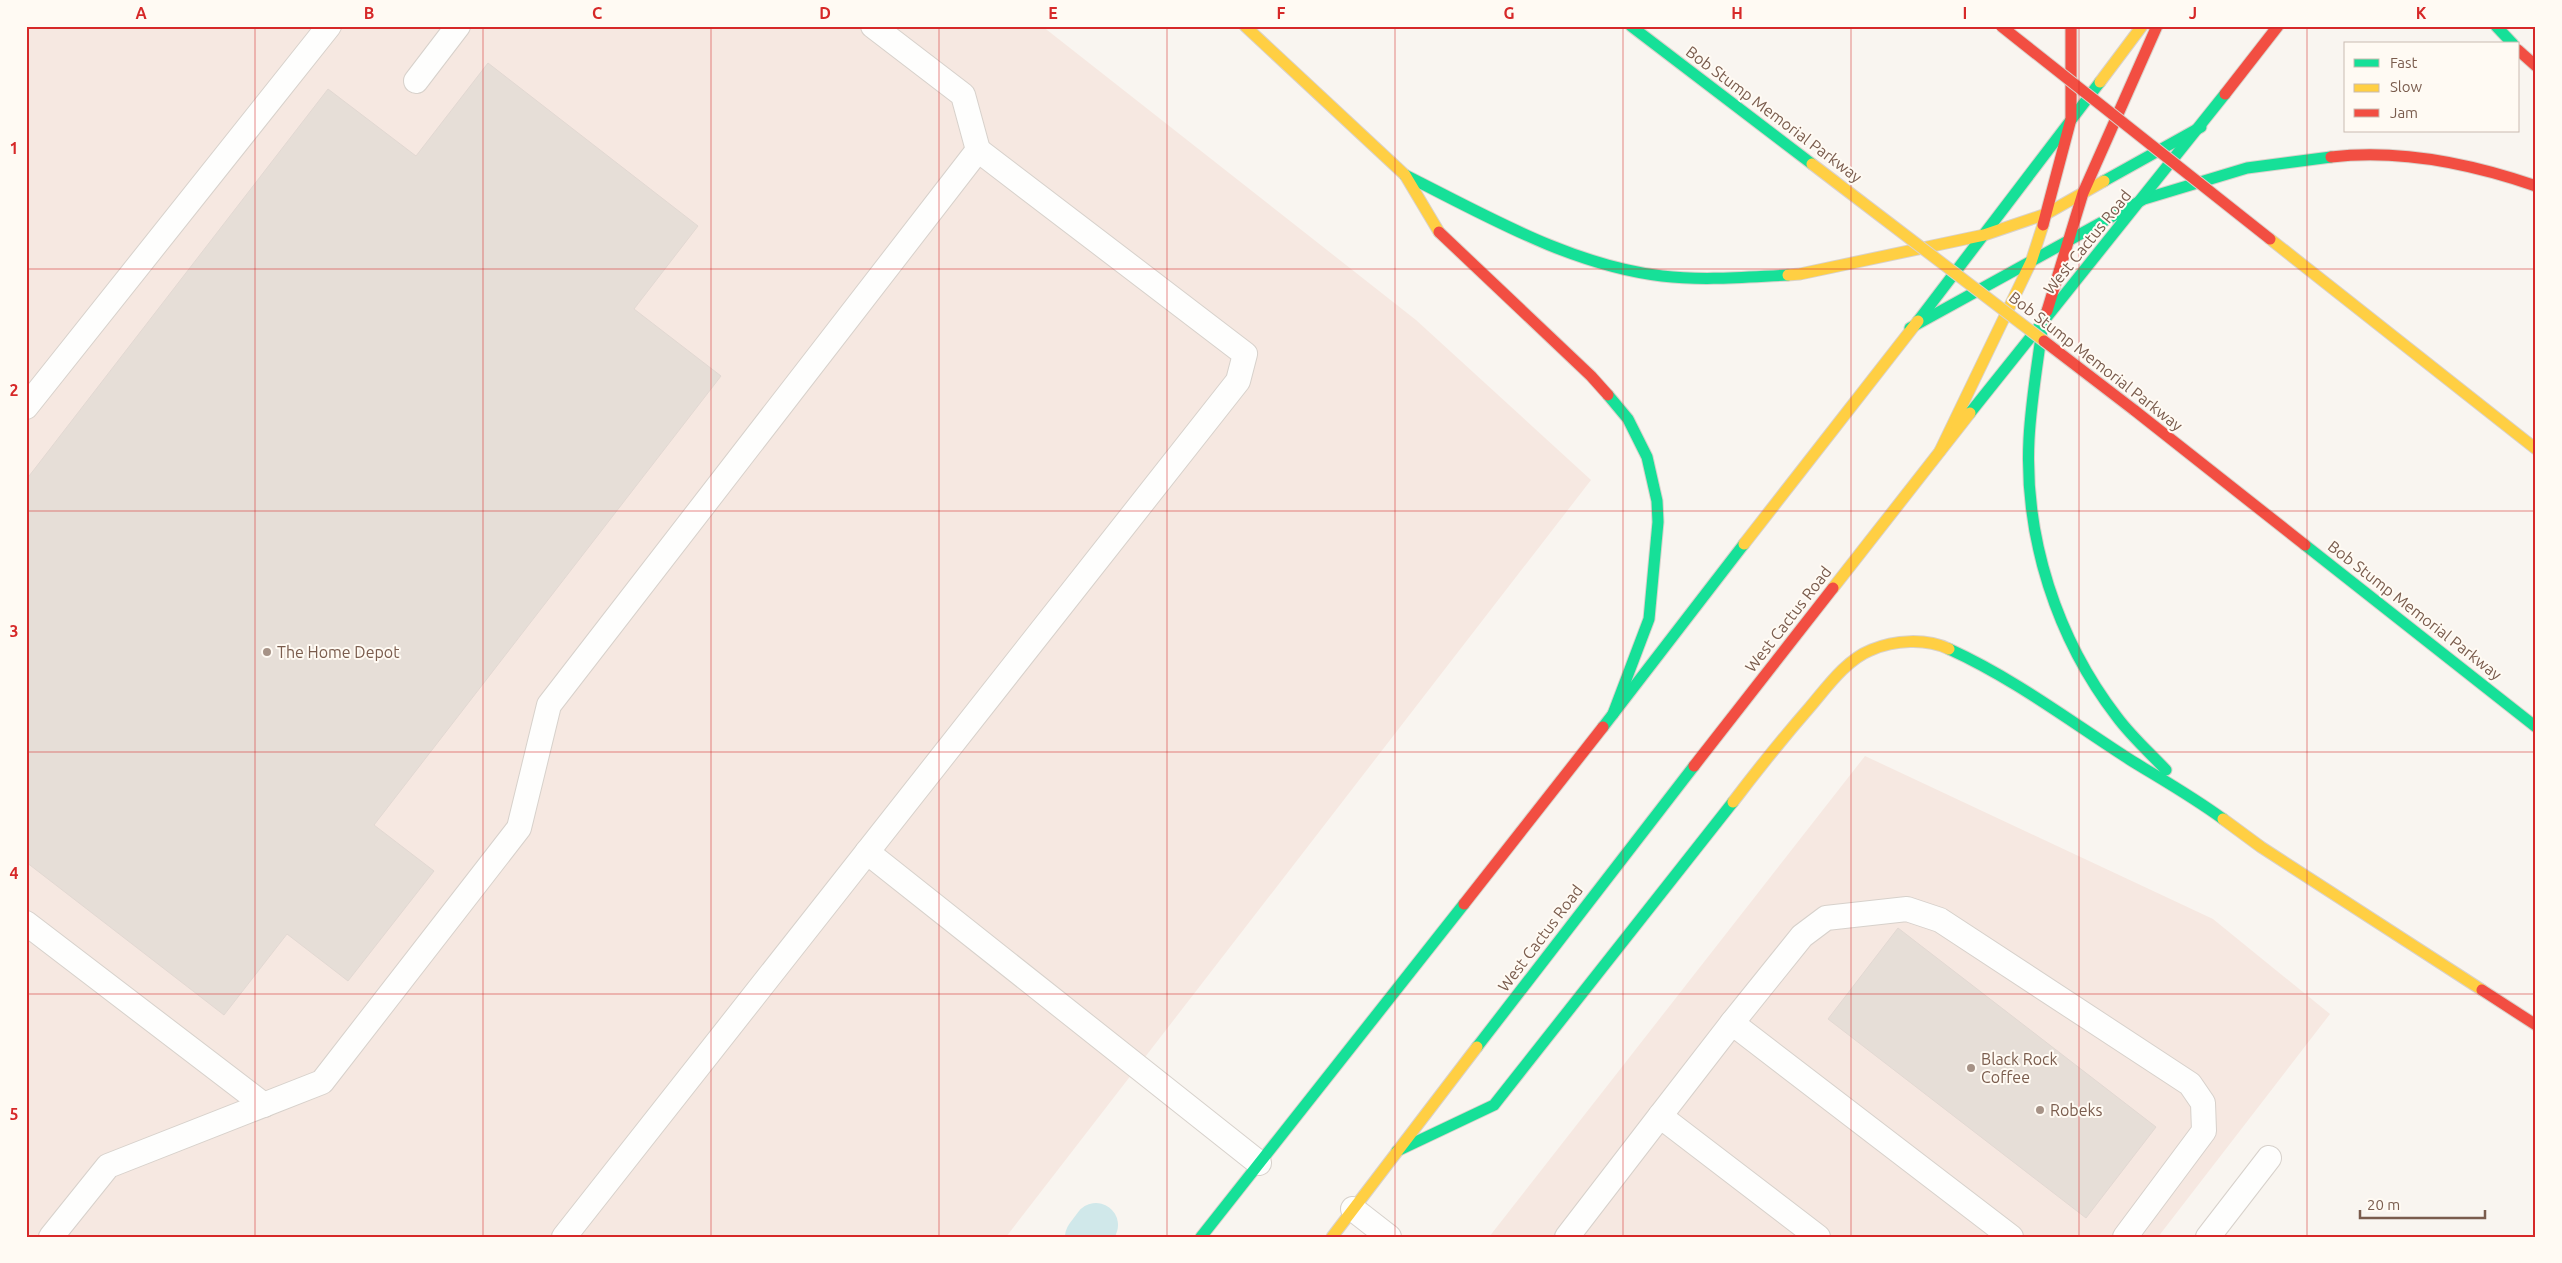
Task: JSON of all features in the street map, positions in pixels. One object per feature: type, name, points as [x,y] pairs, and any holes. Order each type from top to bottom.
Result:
[{"type":"main road","points":[[1245,26],[1405,175],[1442,236],[1591,376],[1628,420],[1647,457],[1657,501],[1658,522],[1649,619],[1613,714]]},
{"type":"main road","name":"Bob Stump Memorial Parkway","points":[[1631,26],[2134,410],[2536,726]]},
{"type":"main road","points":[[2001,26],[2536,449]]},
{"type":"main road","points":[[1940,451],[2031,262],[2046,214],[2071,118],[2071,26]]},
{"type":"main road","points":[[1201,1237],[1613,714],[1910,328],[1984,235],[2142,26]]},
{"type":"main road","points":[[2157,26],[2083,193],[2070,240],[2043,322],[2029,440],[2032,516],[2042,566],[2056,608],[2076,649],[2117,717],[2188,793]]},
{"type":"main road","name":"West Cactus Road","points":[[1332,1237],[1584,907],[1940,451],[2144,199],[2278,26]]},
{"type":"main road","points":[[2496,26],[2511,42]]},
{"type":"main road","points":[[2520,52],[2536,66]]},
{"type":"main road","points":[[1405,175],[1525,235],[1596,262],[1662,276],[1715,278],[1800,274],[1984,235],[2046,214],[2201,127]]},
{"type":"main road","points":[[1910,328],[2144,199],[2247,168],[2350,155],[2416,158],[2493,170],[2536,186]]},
{"type":"main road","points":[[1397,1151],[1494,1105],[1777,745],[1839,673],[1870,650],[1902,641],[1943,646],[1989,667],[2133,761],[2188,793],[2261,847],[2536,1025]]},
{"type":"lane","points":[[26,408],[329,26]]},
{"type":"lane","points":[[416,81],[458,26]]},
{"type":"lane","points":[[564,1237],[1238,381],[1245,354],[978,150],[963,95],[873,26]]},
{"type":"lane","points":[[51,1237],[108,1166],[322,1082],[519,828],[549,704],[978,150]]},
{"type":"lane","points":[[867,852],[1259,1163]]},
{"type":"lane","points":[[1567,1237],[1732,1023],[1802,936],[1826,918],[1907,908],[1940,920],[2190,1084],[2203,1103],[2204,1131],[2125,1237]]},
{"type":"lane","points":[[26,923],[264,1105]]},
{"type":"lane","points":[[1732,1023],[2011,1237]]},
{"type":"lane","points":[[1660,1116],[1818,1237]]},
{"type":"lane","points":[[2208,1237],[2269,1158]]},
{"type":"lane","points":[[1353,1209],[1389,1237]]},
{"type":"shaded area","points":[[26,26],[1042,26],[1416,320],[1591,480],[1006,1237],[26,1237]]},
{"type":"shaded area","points":[[1865,756],[2213,919],[2330,1014],[2158,1237],[1489,1237]]},
{"type":"building","name":"The Home Depot","points":[[488,63],[698,226],[634,309],[721,376],[374,825],[434,871],[348,981],[287,934],[224,1015],[26,862],[26,480],[328,89],[416,156]]},
{"type":"building","points":[[1898,928],[2156,1127],[2086,1218],[1828,1019]]},
{"type":"waterway","points":[[1087,1237],[1096,1225]]},
{"type":"traffic: fast","points":[[1631,26],[1812,164]]},
{"type":"traffic: fast","points":[[2496,26],[2511,42]]},
{"type":"traffic: fast","points":[[1918,321],[2100,82]]},
{"type":"traffic: fast","points":[[1970,413],[2225,94]]},
{"type":"traffic: fast","points":[[2104,181],[2201,127]]},
{"type":"traffic: fast","points":[[1910,328],[2144,199],[2247,168],[2331,157]]},
{"type":"traffic: fast","points":[[1405,175],[1530,237],[1562,250],[1628,270],[1662,276],[1694,278],[1788,275]]},
{"type":"traffic: fast","points":[[2047,311],[2043,322],[2029,439],[2032,513],[2039,550],[2061,621],[2077,655],[2096,687],[2122,724],[2166,770]]},
{"type":"traffic: fast","points":[[1608,395],[1628,419],[1647,457],[1657,501],[1658,522],[1649,619],[1613,714]]},
{"type":"traffic: fast","points":[[1603,727],[1744,544]]},
{"type":"traffic: fast","points":[[2305,545],[2536,727]]},
{"type":"traffic: fast","points":[[1949,649],[2020,687],[2223,819]]},
{"type":"traffic: fast","points":[[1477,1047],[1694,766]]},
{"type":"traffic: fast","points":[[1397,1151],[1494,1105],[1733,802]]},
{"type":"traffic: fast","points":[[1201,1237],[1464,904]]},
{"type":"traffic: slow","points":[[1245,26],[1405,175],[1439,232]]},
{"type":"traffic: slow","points":[[2100,82],[2142,26]]},
{"type":"traffic: slow","points":[[1812,164],[2044,341]]},
{"type":"traffic: slow","points":[[1788,275],[1984,235],[2046,214],[2104,181]]},
{"type":"traffic: slow","points":[[1940,451],[2031,262],[2043,225]]},
{"type":"traffic: slow","points":[[2270,239],[2536,449]]},
{"type":"traffic: slow","points":[[1744,544],[1918,321]]},
{"type":"traffic: slow","points":[[1833,588],[1970,413]]},
{"type":"traffic: slow","points":[[1733,802],[1830,683],[1853,660],[1871,650],[1900,642],[1930,643],[1949,649]]},
{"type":"traffic: slow","points":[[2223,819],[2261,847],[2482,990]]},
{"type":"traffic: slow","points":[[1332,1237],[1477,1047]]},
{"type":"traffic: jam","points":[[2001,26],[2270,239]]},
{"type":"traffic: jam","points":[[2043,225],[2071,119],[2071,26]]},
{"type":"traffic: jam","points":[[2047,311],[2083,193],[2157,26]]},
{"type":"traffic: jam","points":[[2225,94],[2278,26]]},
{"type":"traffic: jam","points":[[2520,52],[2536,66]]},
{"type":"traffic: jam","points":[[2331,157],[2383,155],[2435,160],[2487,171],[2536,186]]},
{"type":"traffic: jam","points":[[1439,232],[1591,376],[1608,395]]},
{"type":"traffic: jam","points":[[2044,341],[2134,410]]},
{"type":"traffic: jam","points":[[2134,410],[2305,545]]},
{"type":"traffic: jam","points":[[1694,766],[1833,588]]},
{"type":"traffic: jam","points":[[1464,904],[1603,727]]},
{"type":"traffic: jam","points":[[2482,990],[2536,1025]]},
{"type":"place","name":"The Home Depot","points":[[267,652]]},
{"type":"place","name":"Black Rock Coffee","points":[[1971,1068]]},
{"type":"place","name":"Robeks","points":[[2040,1110]]}]
